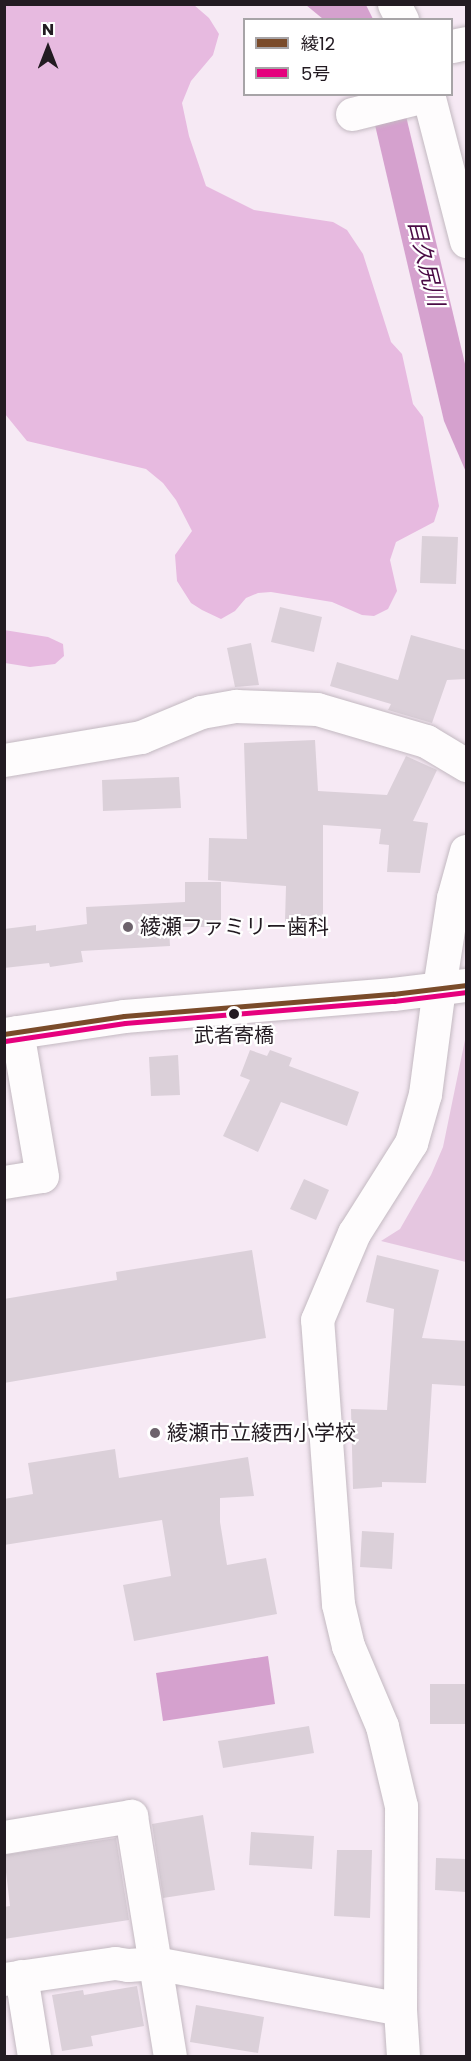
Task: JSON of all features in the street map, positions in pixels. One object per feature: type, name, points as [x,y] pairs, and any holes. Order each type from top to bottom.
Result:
[{"type":"street","points":[[394,4],[401,18]]},
{"type":"street","points":[[357,113],[423,96],[466,241]]},
{"type":"street","points":[[4,760],[141,736],[201,712],[236,706],[317,709],[426,741],[466,765]]},
{"type":"street","points":[[403,2056],[400,2009],[401,1806],[382,1726],[348,1646],[338,1604],[317,1320],[354,1233],[411,1143],[453,986],[453,898],[466,851]]},
{"type":"street","points":[[4,1182],[42,1176],[11,1033],[124,1016],[453,986]]},
{"type":"street","points":[[4,1837],[131,1816],[170,2056]]},
{"type":"street","points":[[34,2056],[13,1978],[116,1963],[155,1963],[400,2009]]},
{"type":"shaded area","points":[[4,5],[194,5],[209,18],[219,34],[213,55],[191,81],[182,103],[189,136],[206,186],[254,210],[333,222],[347,230],[363,254],[391,342],[402,354],[413,404],[423,417],[439,506],[434,522],[396,542],[390,560],[397,591],[388,609],[374,616],[362,615],[332,602],[271,592],[258,593],[246,598],[235,611],[221,619],[202,610],[191,603],[177,581],[175,555],[192,531],[176,500],[163,483],[146,469],[27,441],[5,414]]},
{"type":"shaded area","points":[[4,630],[48,637],[63,644],[64,656],[55,664],[30,667],[5,663]]},
{"type":"shaded area","points":[[466,1035],[466,1262],[381,1241],[400,1229],[431,1175],[443,1147]]},
{"type":"water","points":[[306,5],[366,5],[372,18],[322,18]]},
{"type":"water","name":"目久尻川","points":[[368,96],[406,116],[466,368],[466,472],[444,421]]},
{"type":"water","points":[[268,1656],[275,1704],[163,1721],[156,1673]]},
{"type":"building","points":[[422,536],[458,537],[456,584],[420,583]]},
{"type":"building","points":[[280,607],[322,617],[314,652],[271,642]]},
{"type":"building","points":[[411,635],[466,650],[466,679],[447,680],[432,723],[388,710],[391,704],[330,686],[337,662],[398,680]]},
{"type":"building","points":[[251,643],[259,685],[235,687],[227,648]]},
{"type":"building","points":[[315,740],[318,791],[387,795],[406,756],[437,770],[413,821],[428,823],[420,873],[387,872],[389,845],[379,844],[381,829],[323,825],[323,921],[285,921],[286,886],[208,880],[209,838],[247,839],[244,743]]},
{"type":"building","points":[[179,777],[181,808],[103,811],[102,780]]},
{"type":"building","points":[[185,882],[221,882],[221,927],[169,927],[170,946],[81,951],[83,962],[50,967],[49,963],[4,968],[4,929],[36,925],[36,931],[87,924],[86,907],[185,902]]},
{"type":"building","points":[[250,1050],[267,1056],[270,1050],[292,1058],[289,1066],[359,1092],[347,1126],[281,1102],[258,1152],[223,1136],[250,1080],[240,1076]]},
{"type":"building","points":[[178,1055],[180,1095],[151,1096],[149,1057]]},
{"type":"building","points":[[304,1179],[329,1190],[316,1220],[290,1209]]},
{"type":"building","points":[[252,1250],[266,1338],[4,1383],[4,1299],[117,1280],[116,1272]]},
{"type":"building","points":[[377,1255],[439,1270],[422,1338],[466,1341],[466,1386],[432,1384],[426,1483],[382,1482],[382,1487],[353,1489],[351,1409],[387,1410],[394,1309],[366,1302]]},
{"type":"building","points":[[115,1449],[119,1478],[248,1457],[254,1496],[220,1498],[220,1522],[227,1565],[266,1558],[277,1614],[134,1641],[123,1585],[171,1576],[162,1520],[4,1545],[4,1499],[33,1494],[28,1463]]},
{"type":"building","points":[[362,1531],[394,1533],[392,1569],[360,1567]]},
{"type":"building","points":[[430,1684],[466,1684],[466,1724],[430,1724]]},
{"type":"building","points":[[309,1726],[314,1753],[223,1768],[218,1741]]},
{"type":"building","points":[[203,1815],[215,1890],[163,1898],[152,1824]]},
{"type":"building","points":[[251,1832],[314,1836],[312,1869],[249,1865]]},
{"type":"building","points":[[116,1838],[129,1920],[4,1939],[4,1907],[10,1906],[4,1855]]},
{"type":"building","points":[[337,1850],[372,1850],[370,1918],[334,1916]]},
{"type":"building","points":[[436,1858],[466,1859],[466,1892],[435,1890]]},
{"type":"building","points":[[137,1986],[144,2026],[91,2036],[93,2046],[62,2051],[52,1995],[83,1990],[84,1995]]},
{"type":"building","points":[[196,2005],[264,2017],[258,2053],[190,2042]]},
{"type":"transit line","name":"綾12","points":[[4,1034],[124,1016],[393,994],[466,985]]},
{"type":"transit line","name":"5号","points":[[5,1041],[125,1023],[394,1001],[466,992]]},
{"type":"place","name":"綾瀬ファミリー歯科","points":[[128,927]]},
{"type":"place","name":"武者寄橋","points":[[234,1014]]},
{"type":"place","name":"綾瀬市立綾西小学校","points":[[155,1433]]}]
